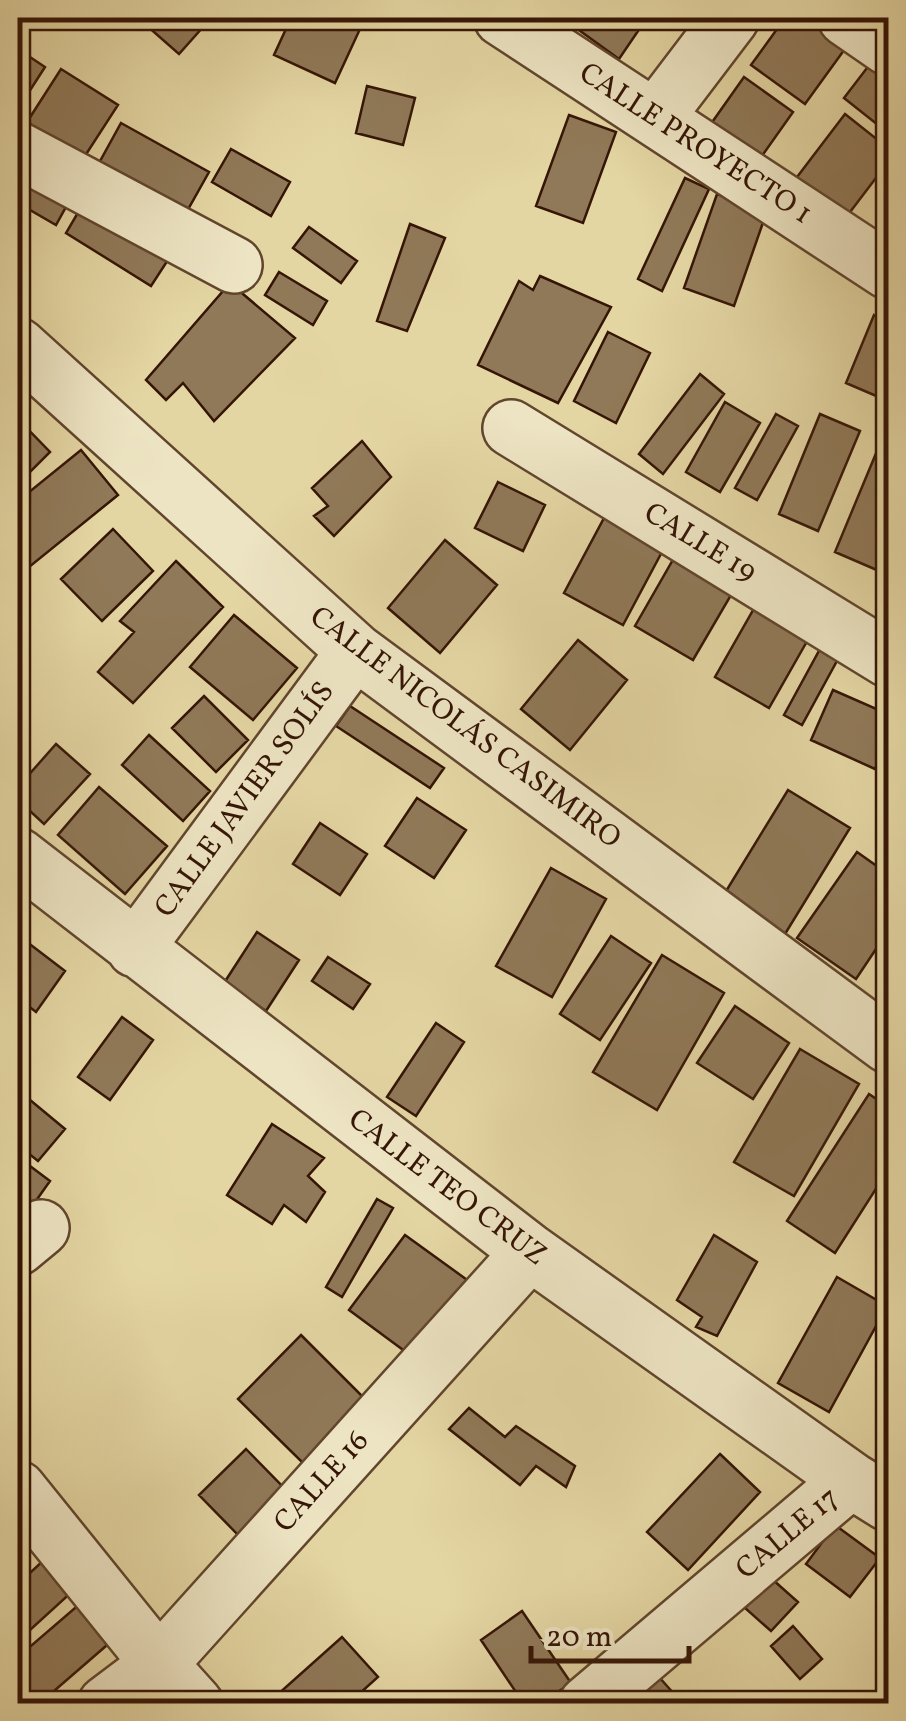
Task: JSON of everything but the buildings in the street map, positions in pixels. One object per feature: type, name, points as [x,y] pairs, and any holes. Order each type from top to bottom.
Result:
[{"type":"street","name":"CALLE PROYECTO 1","points":[[502,18],[655,118],[882,254]]},
{"type":"street","points":[[655,118],[731,18]]},
{"type":"street","points":[[846,18],[888,47]]},
{"type":"street","points":[[18,150],[234,265]]},
{"type":"street","name":"CALLE NICOLÁS CASIMIRO","points":[[18,346],[355,651],[888,1045]]},
{"type":"street","name":"CALLE 19","points":[[511,428],[888,659]]},
{"type":"street","name":"CALLE JAVIER SOLÍS","points":[[135,949],[355,651]]},
{"type":"street","name":"CALLE TEO CRUZ","points":[[18,856],[530,1252],[870,1492]]},
{"type":"street","name":"CALLE 16","points":[[106,1704],[158,1664],[530,1252]]},
{"type":"street","points":[[18,1489],[158,1664],[195,1704]]},
{"type":"street","name":"CALLE 17","points":[[587,1704],[870,1492]]}]
